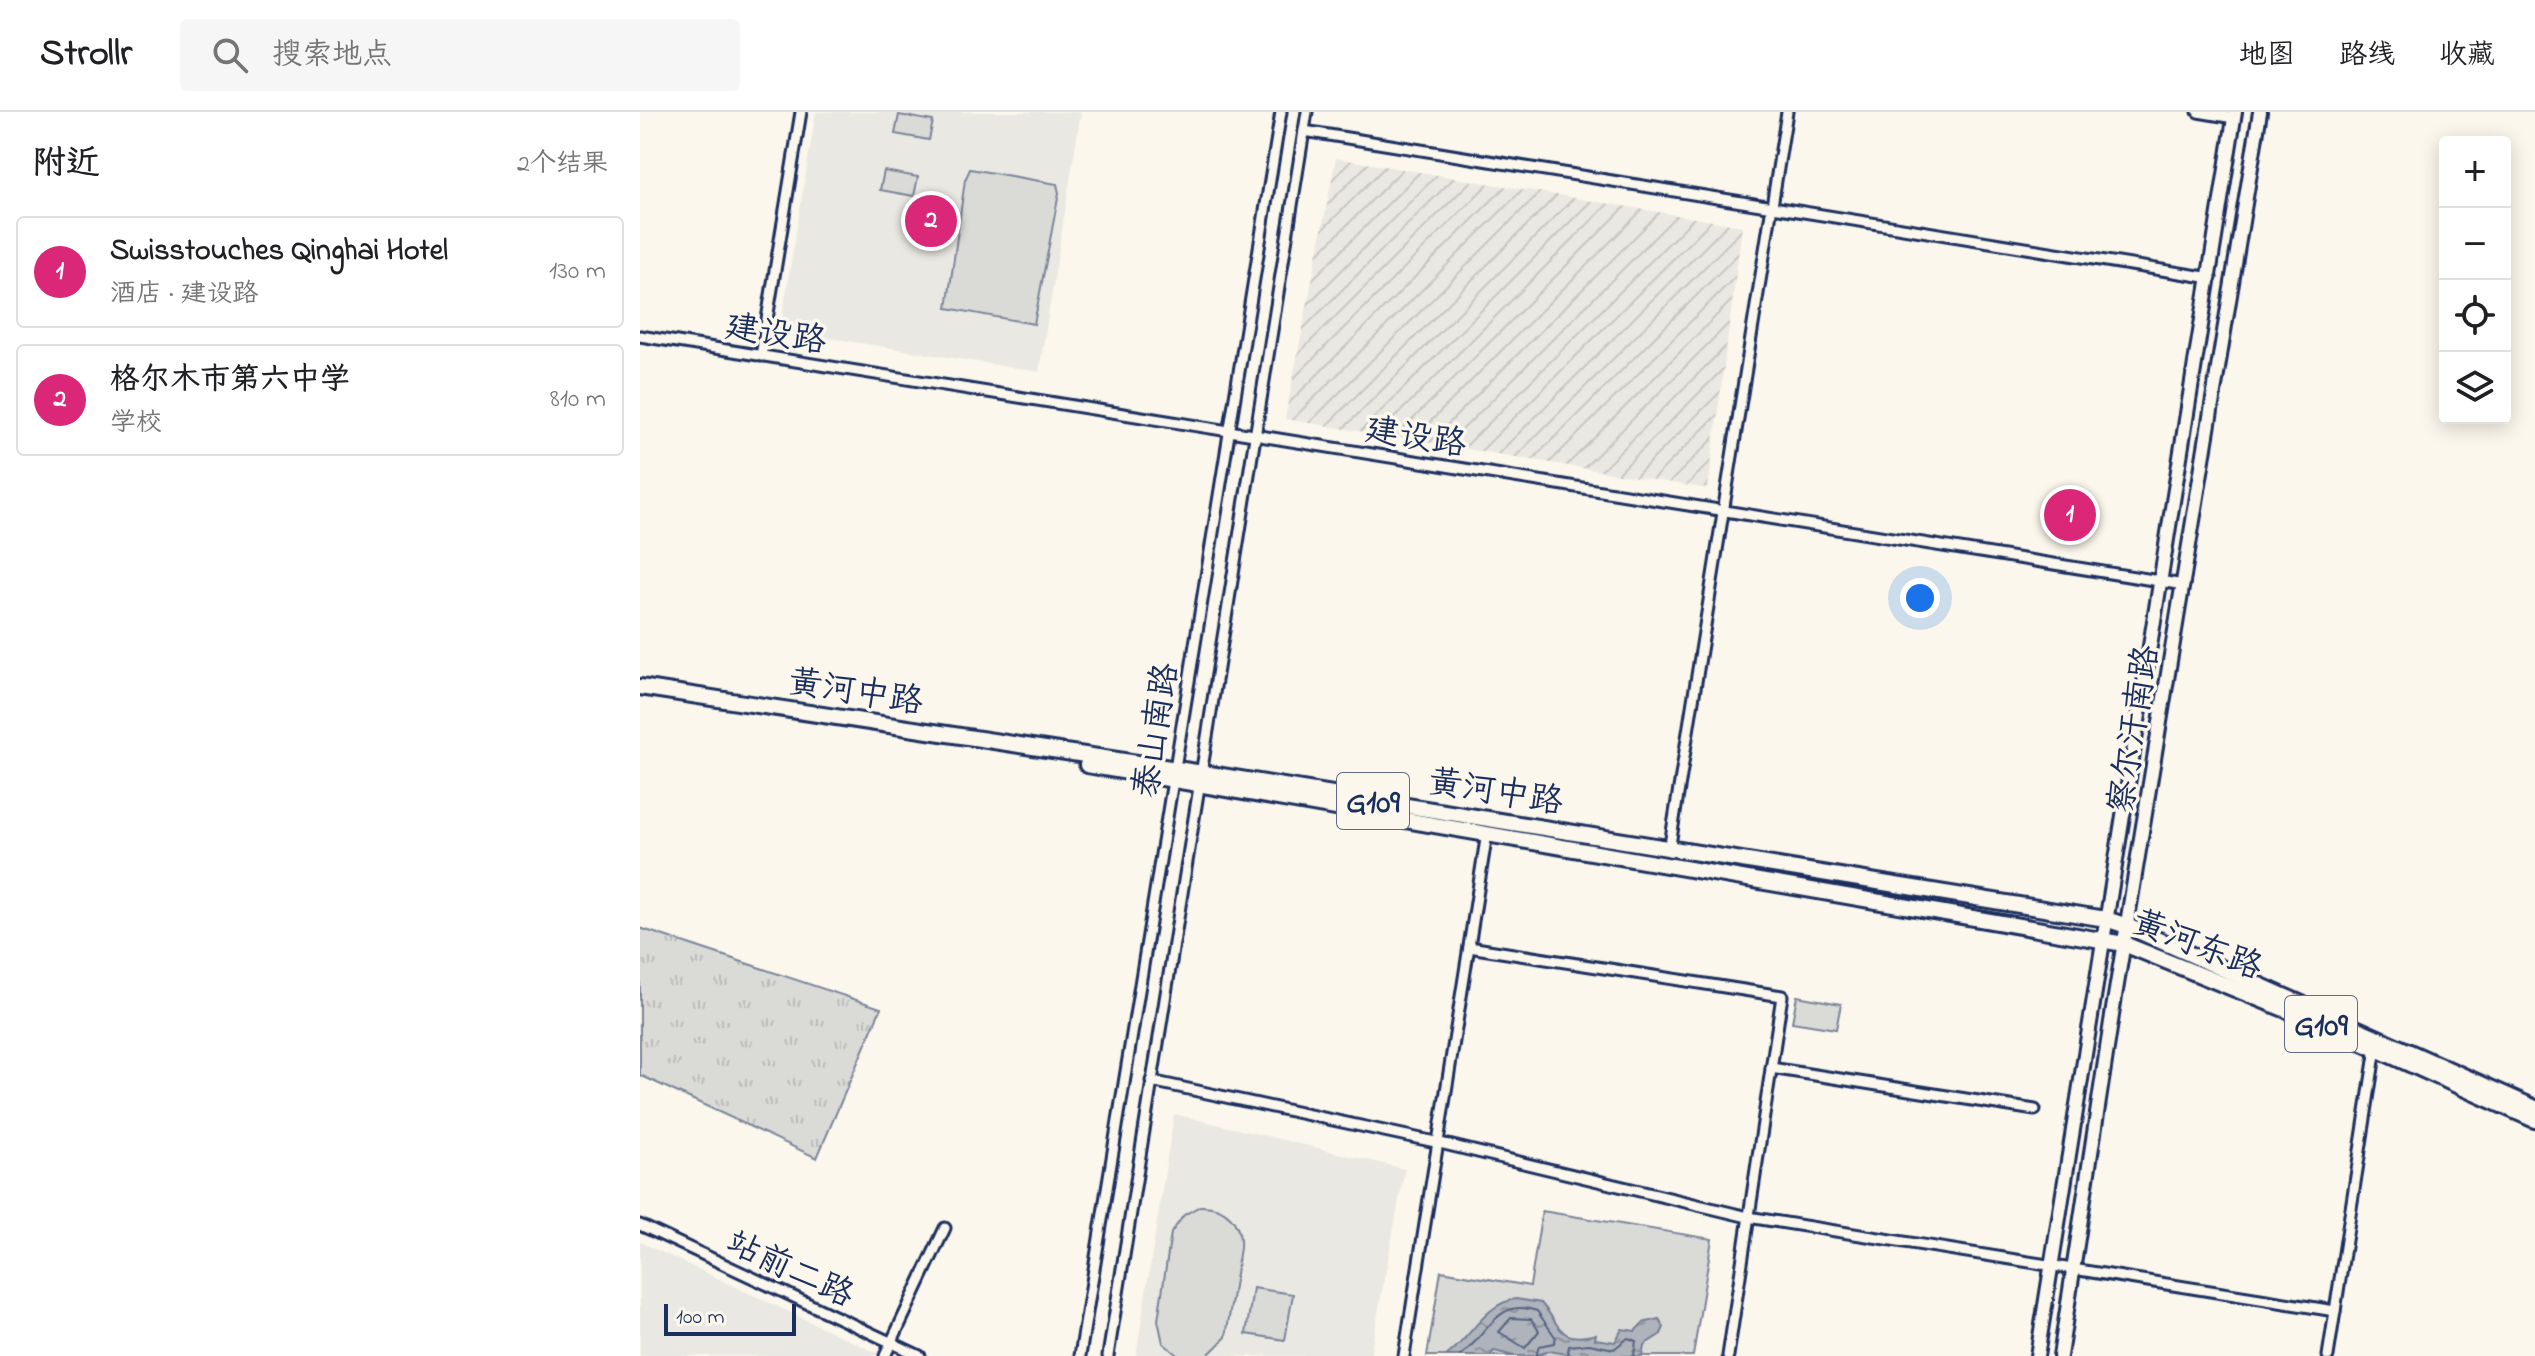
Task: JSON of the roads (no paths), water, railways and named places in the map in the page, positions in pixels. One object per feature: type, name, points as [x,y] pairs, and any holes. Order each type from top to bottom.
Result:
[{"type":"highway","name":"黄河中路","points":[[640,690],[2106,919]]},
{"type":"highway","name":"黄河中路","points":[[1198,778],[1487,833],[2102,941]]},
{"type":"highway","name":"黄河东路","points":[[2106,919],[2535,1108]]},
{"type":"highway","name":"黄河东路","points":[[2102,941],[2124,944],[2376,1048],[2535,1120]]},
{"type":"main road","name":"察尔汗南路","points":[[2060,1356],[2113,1009],[2260,112]]},
{"type":"main road","name":"察尔汗南路","points":[[2037,1356],[2235,115]]},
{"type":"street","points":[[761,356],[801,112]]},
{"type":"street","name":"泰山南路","points":[[1080,1356],[1281,112]]},
{"type":"street","name":"泰山南路","points":[[1108,1356],[1198,778],[1307,112]]},
{"type":"street","points":[[1667,865],[1774,210],[1787,112]]},
{"type":"street","points":[[2198,112],[2235,115]]},
{"type":"street","points":[[1304,131],[1774,210],[2211,278]]},
{"type":"street","name":"建设路","points":[[640,336],[2184,585]]},
{"type":"street","points":[[1404,1356],[1487,833]]},
{"type":"street","points":[[1469,947],[1782,996],[1728,1356]]},
{"type":"street","points":[[2093,1005],[2113,1009]]},
{"type":"street","points":[[2328,1356],[2376,1048]]},
{"type":"street","points":[[1771,1068],[2035,1110]]},
{"type":"street","points":[[1151,1081],[1440,1143],[1748,1217],[2335,1311]]},
{"type":"street","name":"站前二路","points":[[640,1225],[920,1356]]},
{"type":"street","points":[[885,1356],[945,1228]]},
{"type":"water","points":[[1516,1299],[1541,1303],[1562,1331],[1575,1337],[1596,1334],[1595,1339],[1615,1342],[1622,1329],[1635,1331],[1643,1323],[1659,1319],[1664,1327],[1661,1334],[1644,1345],[1642,1356],[1579,1356],[1549,1351],[1535,1356],[1514,1356],[1494,1351],[1490,1356],[1446,1356],[1495,1307]]},
{"type":"place","name":"格尔木市第六中学","points":[[931,221]]},
{"type":"place","name":"Swisstouches Qinghai Hotel","points":[[2070,515]]}]
